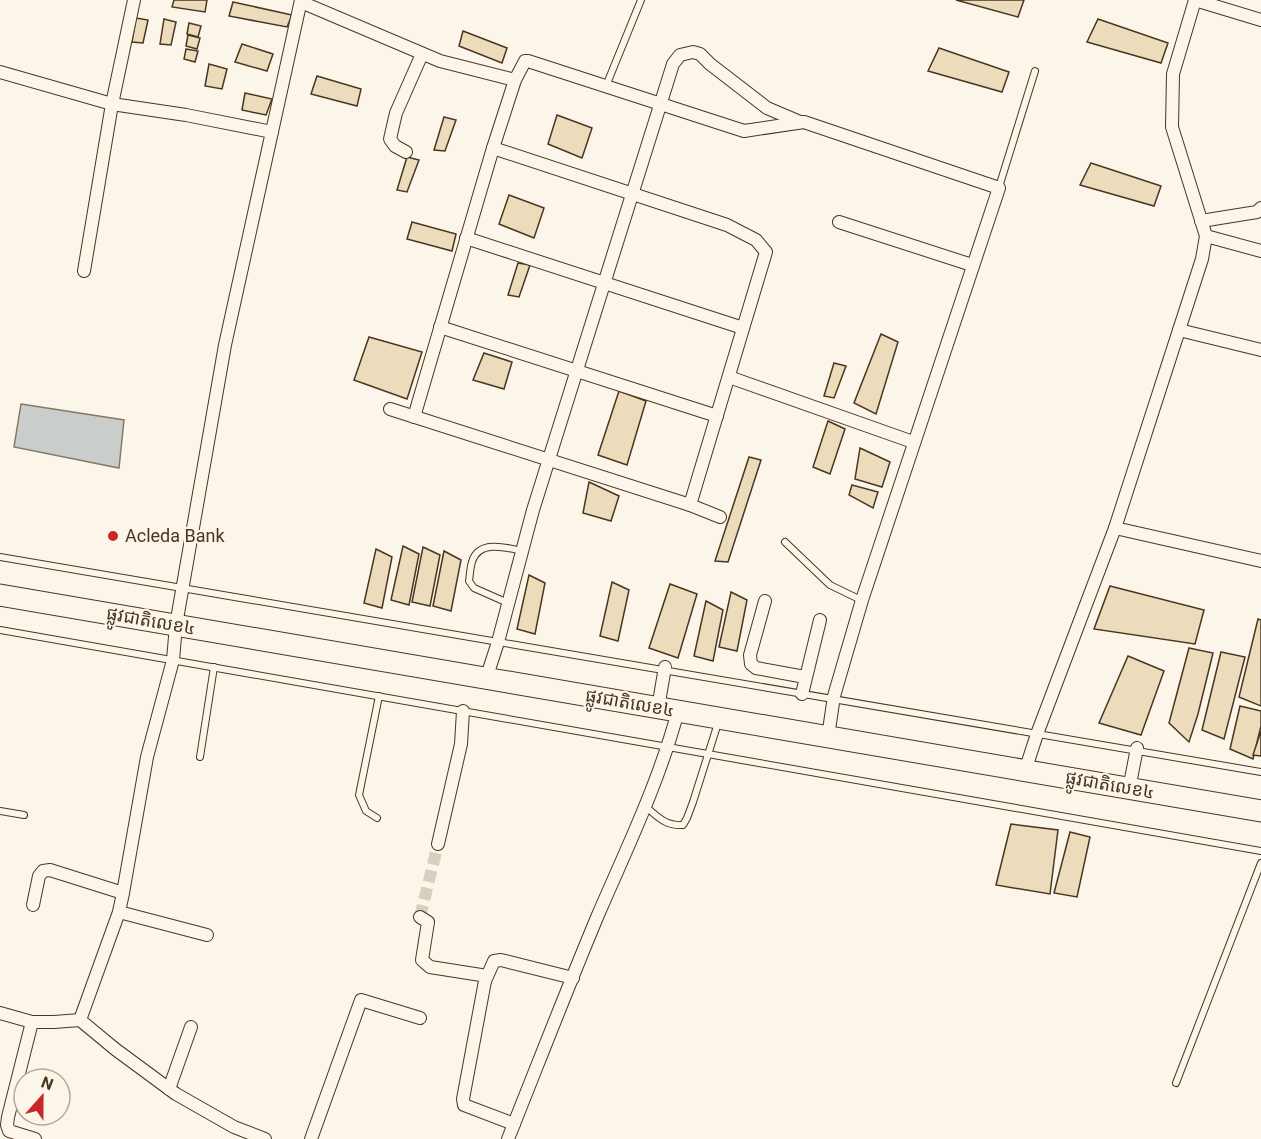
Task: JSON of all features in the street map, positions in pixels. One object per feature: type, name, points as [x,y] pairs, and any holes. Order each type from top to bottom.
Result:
[{"type":"highway","name":"ផ្លូវជាតិលេខ៤","points":[[0,595],[1261,811]]},
{"type":"street","points":[[84,271],[112,104],[134,0]]},
{"type":"street","points":[[1025,771],[1036,734],[1115,528],[1202,259],[1206,236],[1172,127],[1173,74],[1195,0],[1261,20]]},
{"type":"street","points":[[80,1020],[123,892],[147,757],[173,660],[176,625],[225,345],[301,1],[440,61],[515,80]]},
{"type":"street","points":[[486,678],[498,642],[533,510],[673,64],[680,55],[693,52],[700,54],[767,108],[801,122],[999,188],[862,600],[834,699],[828,737]]},
{"type":"street","points":[[406,152],[395,146],[390,139],[396,113],[422,54]]},
{"type":"street","points":[[414,417],[493,148],[515,80],[523,64],[528,61],[744,131],[801,122]]},
{"type":"street","points":[[0,72],[112,104],[186,115],[272,132]]},
{"type":"street","points":[[493,148],[727,225],[756,240],[766,252],[690,505]]},
{"type":"street","points":[[1201,221],[1257,212],[1261,208]]},
{"type":"street","points":[[839,222],[972,265]]},
{"type":"street","points":[[1206,236],[1261,251]]},
{"type":"street","points":[[466,238],[743,328]]},
{"type":"street","points":[[440,327],[717,416]]},
{"type":"street","points":[[1179,330],[1261,350]]},
{"type":"street","points":[[729,377],[914,442]]},
{"type":"street","points":[[390,409],[690,505],[720,517]]},
{"type":"street","points":[[1115,528],[1261,561]]},
{"type":"street","points":[[765,601],[750,656],[752,664],[756,668],[806,677]]},
{"type":"street","points":[[802,694],[820,620]]},
{"type":"street","points":[[508,1139],[668,747],[665,669]]},
{"type":"street","points":[[438,844],[461,744],[463,711]]},
{"type":"street","points":[[1129,789],[1137,749]]},
{"type":"street","points":[[33,905],[39,876],[43,871],[50,870],[123,892]]},
{"type":"street","points":[[118,912],[207,934]]},
{"type":"street","points":[[420,917],[428,922],[422,960],[430,967],[482,975],[485,981]]},
{"type":"street","points":[[514,1124],[464,1105],[463,1099],[485,981],[494,961],[501,960],[573,978]]},
{"type":"street","points":[[311,1139],[361,1000],[420,1018]]},
{"type":"street","points":[[0,1013],[32,1022],[80,1020],[169,1089],[234,1127],[265,1139]]},
{"type":"street","points":[[32,1022],[7,1125],[9,1131],[35,1139]]},
{"type":"street","points":[[169,1089],[191,1027]]},
{"type":"lane","points":[[606,86],[640,0]]},
{"type":"lane","points":[[999,188],[1035,70]]},
{"type":"lane","points":[[785,542],[830,585],[862,600]]},
{"type":"lane","points":[[508,603],[474,588],[469,582],[472,561],[480,550],[496,545],[523,551]]},
{"type":"lane","points":[[0,557],[1036,734],[1137,749],[1261,772]]},
{"type":"lane","points":[[0,630],[1261,851]]},
{"type":"lane","points":[[200,758],[214,667]]},
{"type":"lane","points":[[377,818],[366,811],[359,795],[379,696]]},
{"type":"lane","points":[[645,807],[664,822],[674,826],[683,825],[693,802],[720,718]]},
{"type":"lane","points":[[0,811],[24,815]]},
{"type":"lane","points":[[1176,1083],[1261,863]]},
{"type":"shaded area","points":[[21,404],[124,420],[119,468],[14,447]]},
{"type":"building","points":[[174,0],[207,0],[205,12],[172,7]]},
{"type":"building","points":[[956,0],[1024,0],[1018,17]]},
{"type":"building","points":[[233,2],[292,15],[287,27],[229,16]]},
{"type":"building","points":[[136,18],[148,20],[143,43],[132,42]]},
{"type":"building","points":[[164,19],[176,22],[171,45],[160,44]]},
{"type":"building","points":[[1098,19],[1168,43],[1161,63],[1087,42]]},
{"type":"building","points":[[189,23],[201,26],[198,37],[187,34]]},
{"type":"building","points":[[463,31],[507,48],[502,63],[459,46]]},
{"type":"building","points":[[188,35],[200,38],[197,49],[186,46]]},
{"type":"building","points":[[242,44],[273,54],[267,71],[235,62]]},
{"type":"building","points":[[939,48],[1009,72],[1002,92],[928,71]]},
{"type":"building","points":[[186,49],[198,51],[195,62],[184,59]]},
{"type":"building","points":[[209,64],[227,69],[222,89],[205,86]]},
{"type":"building","points":[[317,76],[361,89],[357,106],[311,94]]},
{"type":"building","points":[[245,93],[272,99],[266,115],[242,110]]},
{"type":"building","points":[[557,115],[592,128],[582,158],[548,144]]},
{"type":"building","points":[[444,117],[456,120],[445,151],[434,150]]},
{"type":"building","points":[[407,157],[419,160],[407,192],[397,190]]},
{"type":"building","points":[[1091,163],[1161,186],[1154,206],[1080,185]]},
{"type":"building","points":[[509,195],[544,208],[534,238],[499,224]]},
{"type":"building","points":[[412,222],[456,234],[452,251],[407,239]]},
{"type":"building","points":[[518,263],[530,265],[519,297],[508,295]]},
{"type":"building","points":[[881,334],[898,342],[876,414],[854,403]]},
{"type":"building","points":[[369,337],[422,352],[407,399],[354,380]]},
{"type":"building","points":[[484,353],[512,362],[504,389],[473,380]]},
{"type":"building","points":[[834,363],[846,366],[834,398],[824,396]]},
{"type":"building","points":[[619,391],[646,401],[627,465],[598,455]]},
{"type":"building","points":[[828,421],[845,429],[830,474],[813,467]]},
{"type":"building","points":[[860,448],[890,462],[882,487],[855,479]]},
{"type":"building","points":[[749,457],[761,460],[728,562],[715,561]]},
{"type":"building","points":[[589,482],[619,496],[611,521],[583,513]]},
{"type":"building","points":[[852,485],[878,492],[873,508],[849,495]]},
{"type":"building","points":[[403,546],[419,554],[409,605],[391,600]]},
{"type":"building","points":[[423,547],[440,555],[430,606],[412,602]]},
{"type":"building","points":[[376,549],[392,557],[382,608],[364,603]]},
{"type":"building","points":[[444,551],[461,560],[451,611],[433,606]]},
{"type":"building","points":[[529,575],[545,583],[535,634],[517,629]]},
{"type":"building","points":[[612,582],[629,590],[618,641],[600,636]]},
{"type":"building","points":[[670,584],[697,594],[678,658],[649,648]]},
{"type":"building","points":[[1110,586],[1204,610],[1195,644],[1094,629]]},
{"type":"building","points":[[731,592],[747,600],[737,651],[719,647]]},
{"type":"building","points":[[706,601],[723,610],[713,661],[694,656]]},
{"type":"building","points":[[1258,619],[1261,620],[1261,706],[1239,697]]},
{"type":"building","points":[[1189,648],[1213,653],[1189,742],[1169,723]]},
{"type":"building","points":[[1221,652],[1245,657],[1224,739],[1202,730]]},
{"type":"building","points":[[1128,656],[1164,671],[1141,735],[1099,723]]},
{"type":"building","points":[[1240,706],[1261,711],[1261,726],[1253,759],[1230,749]]},
{"type":"building","points":[[1261,731],[1261,756],[1253,755]]},
{"type":"building","points":[[1011,824],[1058,830],[1050,894],[996,885]]},
{"type":"building","points":[[1070,832],[1090,837],[1077,897],[1054,893]]},
{"type":"tunnel","points":[[420,917],[438,844]]},
{"type":"place","name":"Acleda Bank","points":[[113,536]]}]
